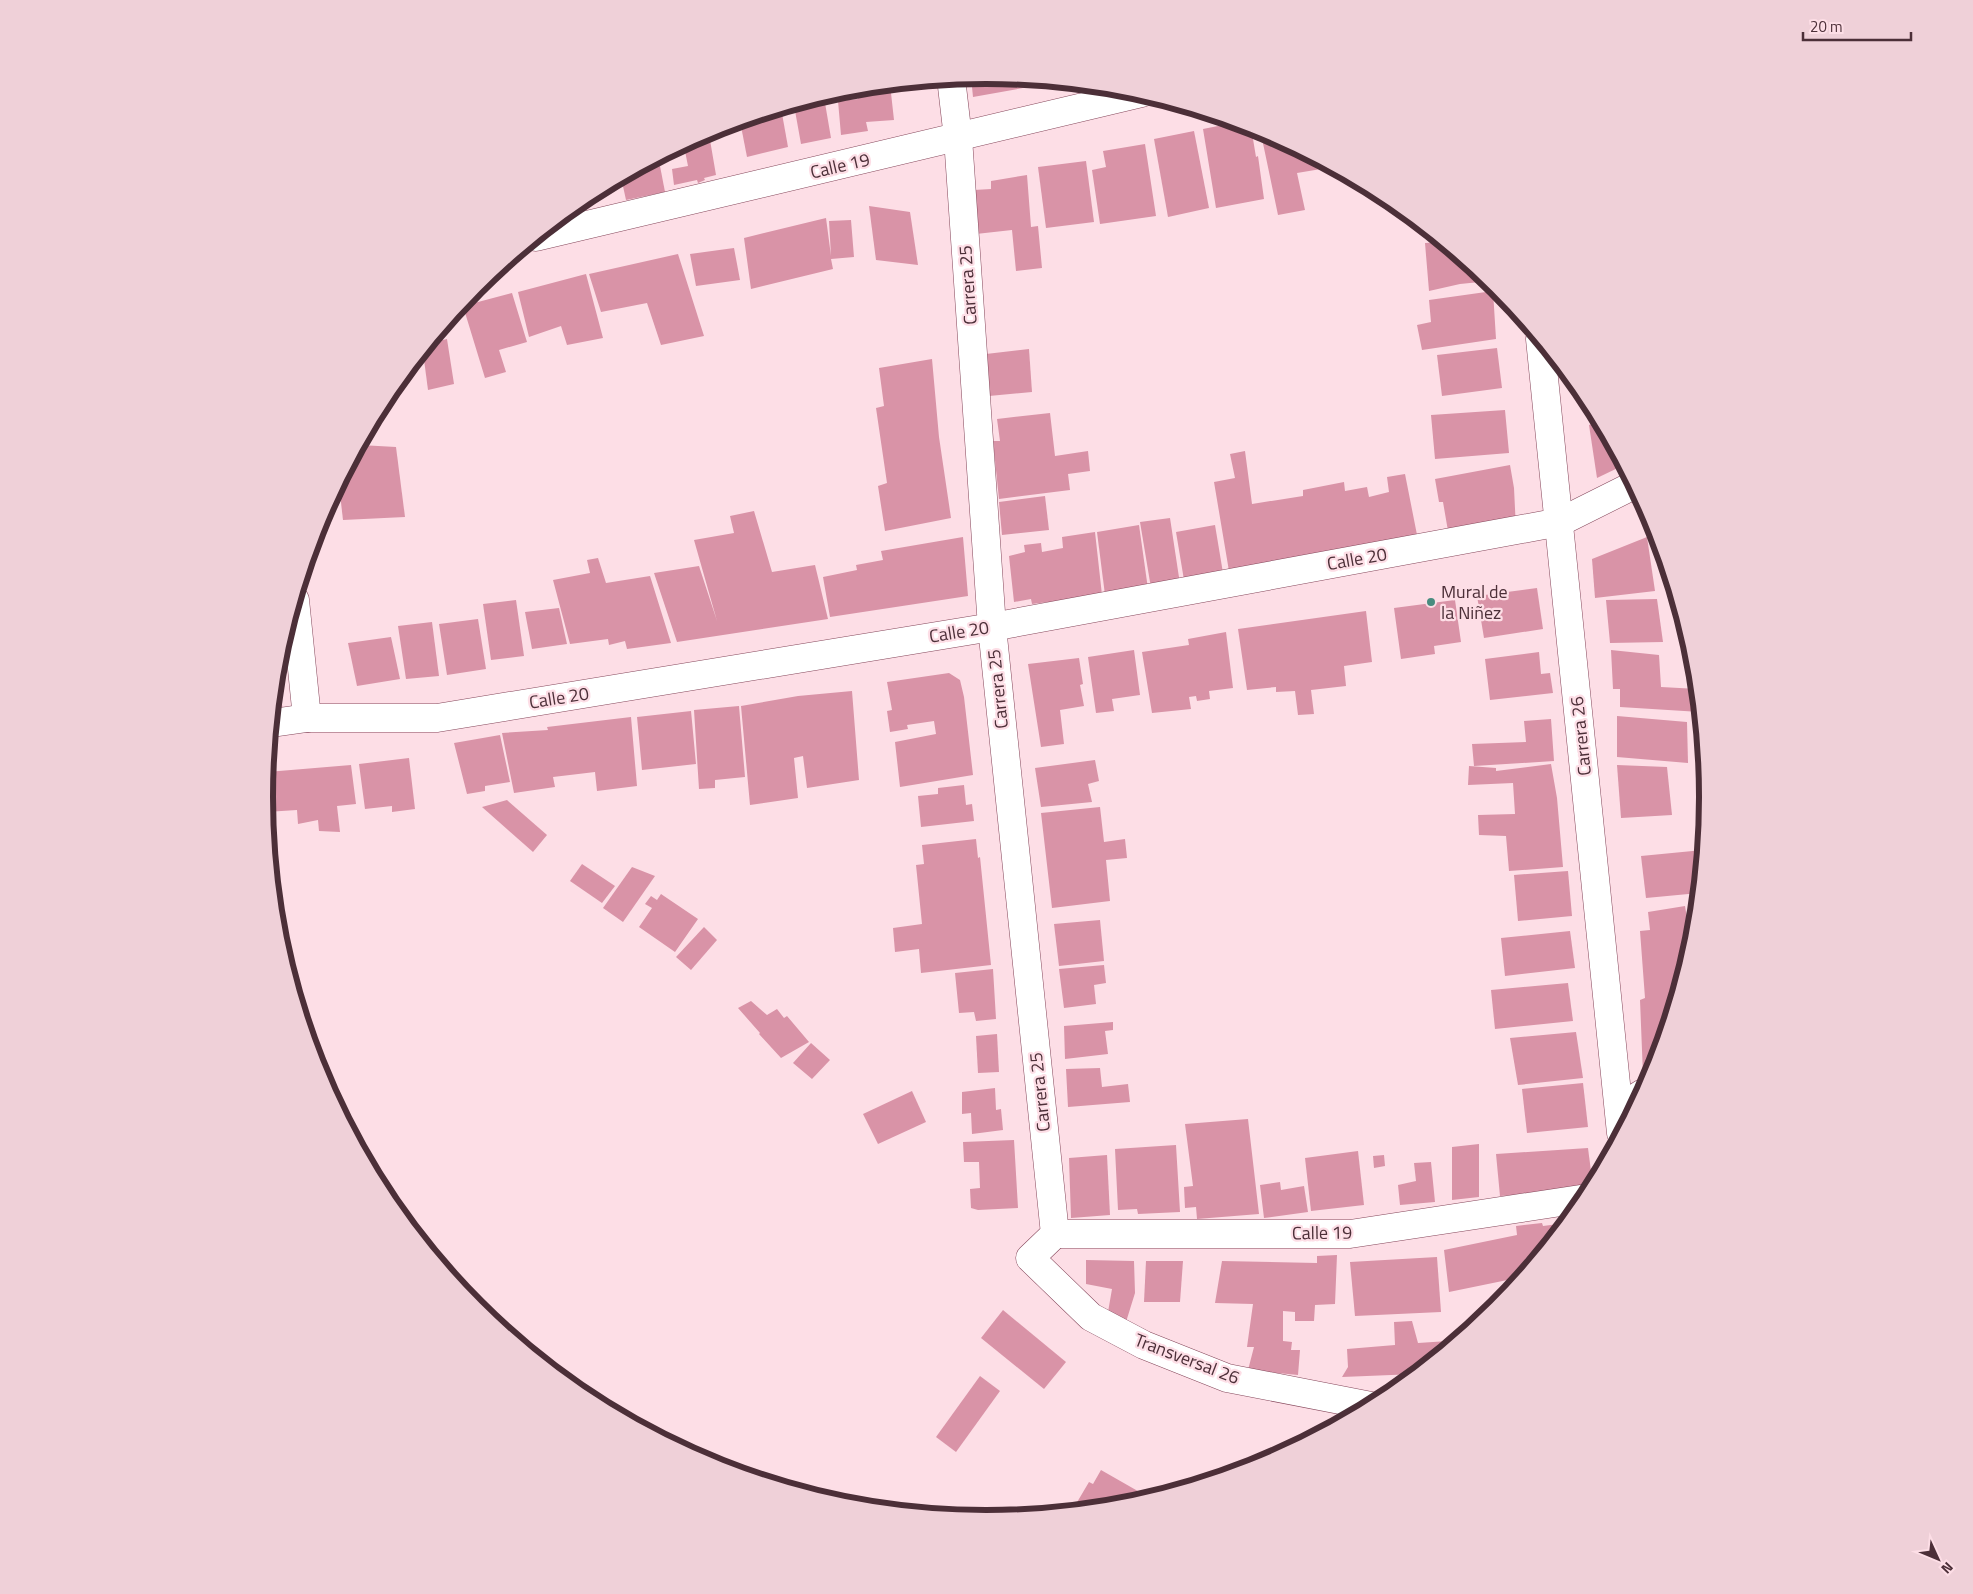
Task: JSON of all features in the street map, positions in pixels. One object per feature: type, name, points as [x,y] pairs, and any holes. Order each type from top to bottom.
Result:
[{"type":"street","name":"Carrera 25","points":[[952,85],[958,138],[992,627],[1055,1234]]},
{"type":"street","name":"Calle 19","points":[[548,234],[1126,97]]},
{"type":"street","name":"Carrera 26","points":[[1541,350],[1620,1121]]},
{"type":"street","name":"Calle 20","points":[[277,722],[308,718],[437,718],[992,627],[1560,522],[1629,488]]},
{"type":"street","points":[[297,617],[308,718]]},
{"type":"street","name":"Calle 19","points":[[1055,1234],[1350,1234],[1575,1200]]},
{"type":"street","name":"Transversal 26","points":[[1055,1234],[1030,1258],[1090,1317],[1144,1345],[1227,1378],[1361,1404]]},
{"type":"building","points":[[972,84],[1034,85],[1034,86],[973,97]]},
{"type":"building","points":[[891,90],[894,120],[866,122],[868,131],[841,135],[838,101],[858,99],[858,95]]},
{"type":"building","points":[[825,103],[831,138],[801,144],[795,110]]},
{"type":"building","points":[[782,114],[788,147],[747,157],[741,128]]},
{"type":"building","points":[[1224,125],[1252,136],[1256,157],[1258,156],[1264,199],[1216,208],[1203,129]]},
{"type":"building","points":[[1194,131],[1209,208],[1168,217],[1154,139]]},
{"type":"building","points":[[1262,139],[1324,169],[1297,173],[1305,210],[1278,215]]},
{"type":"building","points":[[709,140],[716,175],[704,178],[705,180],[698,183],[697,180],[674,185],[672,169],[688,166],[685,151]]},
{"type":"building","points":[[1145,144],[1156,216],[1100,224],[1092,170],[1106,167],[1103,151]]},
{"type":"building","points":[[1086,161],[1094,222],[1046,228],[1038,167]]},
{"type":"building","points":[[660,166],[665,192],[626,200],[622,184],[651,168]]},
{"type":"building","points":[[1027,175],[1031,227],[1038,226],[1042,268],[1016,271],[1012,230],[976,234],[974,190],[991,189],[991,181]]},
{"type":"building","points":[[869,206],[910,212],[918,265],[876,260]]},
{"type":"building","points":[[826,218],[831,256],[829,221],[851,220],[854,257],[831,259],[833,269],[751,289],[744,238]]},
{"type":"building","points":[[1435,242],[1479,282],[1429,291],[1425,243]]},
{"type":"building","points":[[734,248],[740,280],[696,286],[690,254]]},
{"type":"building","points":[[678,254],[704,336],[661,345],[647,303],[601,312],[589,274]]},
{"type":"building","points":[[586,274],[603,338],[567,345],[561,326],[529,337],[518,292]]},
{"type":"building","points":[[1489,292],[1493,295],[1496,339],[1422,350],[1417,325],[1431,322],[1429,300]]},
{"type":"building","points":[[512,293],[527,342],[499,350],[506,372],[485,378],[465,311],[472,304]]},
{"type":"building","points":[[447,339],[454,384],[428,390],[424,359],[439,341]]},
{"type":"building","points":[[1497,348],[1502,388],[1442,396],[1437,355]]},
{"type":"building","points":[[1029,349],[1032,392],[989,396],[986,354]]},
{"type":"building","points":[[932,359],[939,437],[951,518],[885,531],[878,486],[887,483],[876,408],[884,406],[879,368]]},
{"type":"building","points":[[1505,410],[1509,453],[1435,459],[1431,415]]},
{"type":"building","points":[[1050,413],[1055,456],[1088,451],[1090,471],[1068,474],[1070,490],[999,499],[993,441],[1000,441],[997,419]]},
{"type":"building","points":[[1594,423],[1618,468],[1597,478],[1589,425]]},
{"type":"building","points":[[366,445],[396,447],[405,517],[343,520],[340,497]]},
{"type":"building","points":[[1245,451],[1252,504],[1303,496],[1303,490],[1344,482],[1345,491],[1367,487],[1369,497],[1389,492],[1387,477],[1405,474],[1419,545],[1230,577],[1214,482],[1235,478],[1230,454]]},
{"type":"building","points":[[1510,465],[1514,488],[1516,529],[1448,531],[1443,502],[1439,502],[1435,479]]},
{"type":"building","points":[[1045,496],[1049,530],[1002,535],[999,502]]},
{"type":"building","points":[[754,511],[772,572],[815,565],[828,619],[677,642],[654,573],[699,566],[717,621],[694,540],[734,533],[730,516]]},
{"type":"building","points":[[1170,518],[1180,584],[1151,588],[1140,522]]},
{"type":"building","points":[[1139,525],[1148,589],[1105,595],[1097,532]]},
{"type":"building","points":[[1215,525],[1223,573],[1184,580],[1176,532]]},
{"type":"building","points":[[1095,532],[1102,595],[1049,605],[1048,602],[1032,604],[1031,599],[1014,602],[1009,556],[1025,552],[1024,545],[1041,543],[1042,552],[1063,548],[1062,537]]},
{"type":"building","points":[[963,537],[968,596],[830,617],[823,577],[857,570],[856,565],[883,560],[881,551]]},
{"type":"building","points":[[1647,537],[1655,591],[1595,598],[1592,559]]},
{"type":"building","points":[[598,558],[606,583],[650,576],[671,643],[627,649],[625,641],[609,645],[608,639],[570,644],[553,580],[590,573],[587,560]]},
{"type":"building","points":[[1660,562],[1669,592],[1667,593]]},
{"type":"building","points":[[1537,588],[1543,629],[1484,638],[1477,596]]},
{"type":"building","points":[[1657,599],[1663,642],[1610,643],[1606,600]]},
{"type":"building","points":[[516,600],[524,656],[491,660],[483,604]]},
{"type":"building","points":[[1455,600],[1461,642],[1434,646],[1435,654],[1401,659],[1394,608]]},
{"type":"building","points":[[559,608],[567,644],[532,649],[525,612]]},
{"type":"building","points":[[1366,611],[1372,662],[1344,666],[1346,686],[1311,690],[1314,714],[1298,715],[1295,691],[1276,692],[1276,687],[1247,690],[1238,629]]},
{"type":"building","points":[[478,619],[486,669],[447,675],[439,624]]},
{"type":"building","points":[[432,622],[439,676],[406,679],[398,626]]},
{"type":"building","points":[[1226,632],[1233,688],[1209,691],[1210,699],[1197,701],[1196,696],[1189,697],[1191,709],[1152,713],[1142,652],[1189,645],[1188,639]]},
{"type":"building","points":[[391,637],[400,679],[357,686],[348,643]]},
{"type":"building","points":[[1134,650],[1140,695],[1112,699],[1114,711],[1096,713],[1088,657]]},
{"type":"building","points":[[1611,650],[1659,655],[1661,687],[1691,689],[1695,712],[1620,707],[1620,689],[1613,689]]},
{"type":"building","points":[[1539,652],[1541,674],[1550,673],[1553,693],[1490,700],[1485,659]]},
{"type":"building","points":[[1079,658],[1083,684],[1080,685],[1084,706],[1060,710],[1064,744],[1041,747],[1028,664]]},
{"type":"building","points":[[949,673],[960,680],[964,697],[973,775],[900,787],[895,742],[936,734],[934,721],[907,725],[908,729],[890,732],[887,711],[892,710],[887,682]]},
{"type":"building","points":[[852,691],[859,780],[807,788],[803,756],[794,758],[798,798],[750,805],[741,706],[798,696]]},
{"type":"building","points":[[281,695],[283,711],[278,711]]},
{"type":"building","points":[[739,706],[745,777],[715,780],[715,788],[699,789],[694,710]]},
{"type":"building","points":[[691,711],[696,764],[642,770],[637,717]]},
{"type":"building","points":[[1617,716],[1687,722],[1688,763],[1617,757]]},
{"type":"building","points":[[631,717],[637,786],[597,791],[595,772],[553,777],[555,787],[514,793],[502,733],[548,730],[547,727]]},
{"type":"building","points":[[1551,719],[1554,761],[1474,766],[1472,744],[1526,742],[1524,721]]},
{"type":"building","points":[[500,735],[510,782],[485,786],[485,791],[467,794],[454,743]]},
{"type":"building","points":[[409,758],[415,809],[392,812],[392,806],[365,809],[359,764]]},
{"type":"building","points":[[1095,760],[1099,781],[1088,784],[1092,802],[1041,807],[1035,768]]},
{"type":"building","points":[[1551,764],[1557,798],[1563,867],[1509,871],[1506,836],[1479,835],[1478,815],[1515,814],[1513,783],[1468,785],[1469,766],[1496,768],[1496,771]]},
{"type":"building","points":[[351,765],[356,804],[337,806],[340,832],[319,831],[318,820],[298,824],[297,810],[274,812],[274,771]]},
{"type":"building","points":[[1617,765],[1667,767],[1672,815],[1621,818]]},
{"type":"building","points":[[964,785],[966,805],[972,804],[974,821],[921,827],[918,796],[938,794],[938,788]]},
{"type":"building","points":[[507,800],[547,835],[533,852],[482,807]]},
{"type":"building","points":[[1100,807],[1104,842],[1125,839],[1127,858],[1106,860],[1110,901],[1052,908],[1041,813]]},
{"type":"building","points":[[976,839],[978,858],[980,857],[991,965],[921,973],[919,949],[895,952],[893,928],[922,924],[916,865],[924,864],[922,845]]},
{"type":"building","points":[[1697,851],[1693,894],[1646,898],[1641,856]]},
{"type":"building","points":[[582,864],[615,886],[602,903],[570,881]]},
{"type":"building","points":[[632,867],[655,876],[623,922],[603,908]]},
{"type":"building","points":[[1568,871],[1572,916],[1518,921],[1514,875]]},
{"type":"building","points":[[661,894],[698,919],[675,952],[639,927],[652,908],[645,904],[651,896],[657,900]]},
{"type":"building","points":[[1685,906],[1688,924],[1675,982],[1672,991],[1669,992],[1669,1001],[1662,1026],[1643,1074],[1640,1000],[1645,998],[1640,931],[1650,930],[1648,912]]},
{"type":"building","points":[[1100,920],[1104,961],[1059,966],[1054,924]]},
{"type":"building","points":[[704,927],[717,940],[691,970],[676,957]]},
{"type":"building","points":[[1570,931],[1575,968],[1505,976],[1501,938]]},
{"type":"building","points":[[1104,965],[1106,983],[1094,985],[1096,1004],[1064,1008],[1059,969]]},
{"type":"building","points":[[993,969],[996,1019],[976,1021],[974,1012],[959,1013],[955,973]]},
{"type":"building","points":[[1568,983],[1573,1021],[1495,1029],[1491,990]]},
{"type":"building","points":[[751,1001],[767,1015],[777,1009],[784,1018],[787,1016],[809,1042],[781,1058],[738,1008]]},
{"type":"building","points":[[1113,1022],[1113,1030],[1105,1031],[1108,1054],[1065,1059],[1064,1026]]},
{"type":"building","points":[[1576,1032],[1583,1078],[1518,1085],[1510,1038]]},
{"type":"building","points":[[997,1034],[999,1072],[978,1073],[976,1036]]},
{"type":"building","points":[[811,1043],[830,1060],[812,1079],[793,1063]]},
{"type":"building","points":[[1100,1068],[1102,1087],[1128,1084],[1130,1102],[1068,1107],[1066,1069]]},
{"type":"building","points":[[1583,1083],[1588,1127],[1527,1133],[1522,1089]]},
{"type":"building","points":[[995,1088],[996,1110],[1001,1109],[1003,1130],[972,1134],[971,1113],[962,1114],[962,1092]]},
{"type":"building","points":[[912,1091],[926,1122],[878,1144],[863,1114]]},
{"type":"building","points":[[1248,1119],[1259,1214],[1197,1219],[1196,1207],[1185,1208],[1184,1187],[1193,1186],[1185,1124]]},
{"type":"building","points":[[1014,1140],[1018,1208],[978,1210],[971,1208],[970,1189],[980,1188],[979,1162],[964,1162],[963,1142]]},
{"type":"building","points":[[1479,1144],[1479,1197],[1452,1200],[1452,1147]]},
{"type":"building","points":[[1176,1145],[1180,1212],[1138,1214],[1137,1209],[1118,1210],[1115,1149]]},
{"type":"building","points":[[1588,1148],[1591,1174],[1581,1191],[1500,1196],[1496,1154]]},
{"type":"building","points":[[1358,1151],[1364,1205],[1311,1211],[1305,1158]]},
{"type":"building","points":[[1107,1155],[1110,1215],[1071,1218],[1069,1158]]},
{"type":"building","points":[[1384,1155],[1385,1166],[1374,1168],[1373,1156]]},
{"type":"building","points":[[1431,1162],[1435,1202],[1400,1205],[1398,1185],[1416,1181],[1414,1163]]},
{"type":"building","points":[[1280,1182],[1281,1190],[1304,1186],[1308,1212],[1264,1218],[1260,1185]]},
{"type":"building","points":[[1542,1223],[1543,1226],[1557,1224],[1512,1279],[1449,1292],[1444,1250],[1517,1235],[1516,1226]]},
{"type":"building","points":[[1337,1255],[1335,1304],[1315,1305],[1314,1321],[1295,1321],[1295,1312],[1283,1311],[1283,1341],[1292,1342],[1291,1350],[1300,1350],[1298,1375],[1248,1370],[1254,1347],[1247,1347],[1253,1304],[1215,1303],[1222,1261],[1317,1263],[1317,1256]]},
{"type":"building","points":[[1437,1257],[1441,1312],[1355,1316],[1350,1262]]},
{"type":"building","points":[[1086,1260],[1134,1261],[1135,1293],[1126,1322],[1108,1312],[1112,1289],[1086,1284]]},
{"type":"building","points":[[1146,1261],[1183,1261],[1180,1302],[1144,1302]]},
{"type":"building","points":[[1003,1310],[1066,1362],[1044,1389],[981,1338]]},
{"type":"building","points":[[1412,1321],[1418,1343],[1447,1341],[1405,1374],[1342,1377],[1348,1367],[1347,1349],[1395,1345],[1394,1322]]},
{"type":"building","points":[[980,1376],[1000,1391],[956,1452],[936,1437]]},
{"type":"building","points":[[1101,1470],[1142,1493],[1076,1504],[1089,1482],[1093,1484]]},
{"type":"place","name":"Mural de la Niñez","points":[[1431,602]]}]
